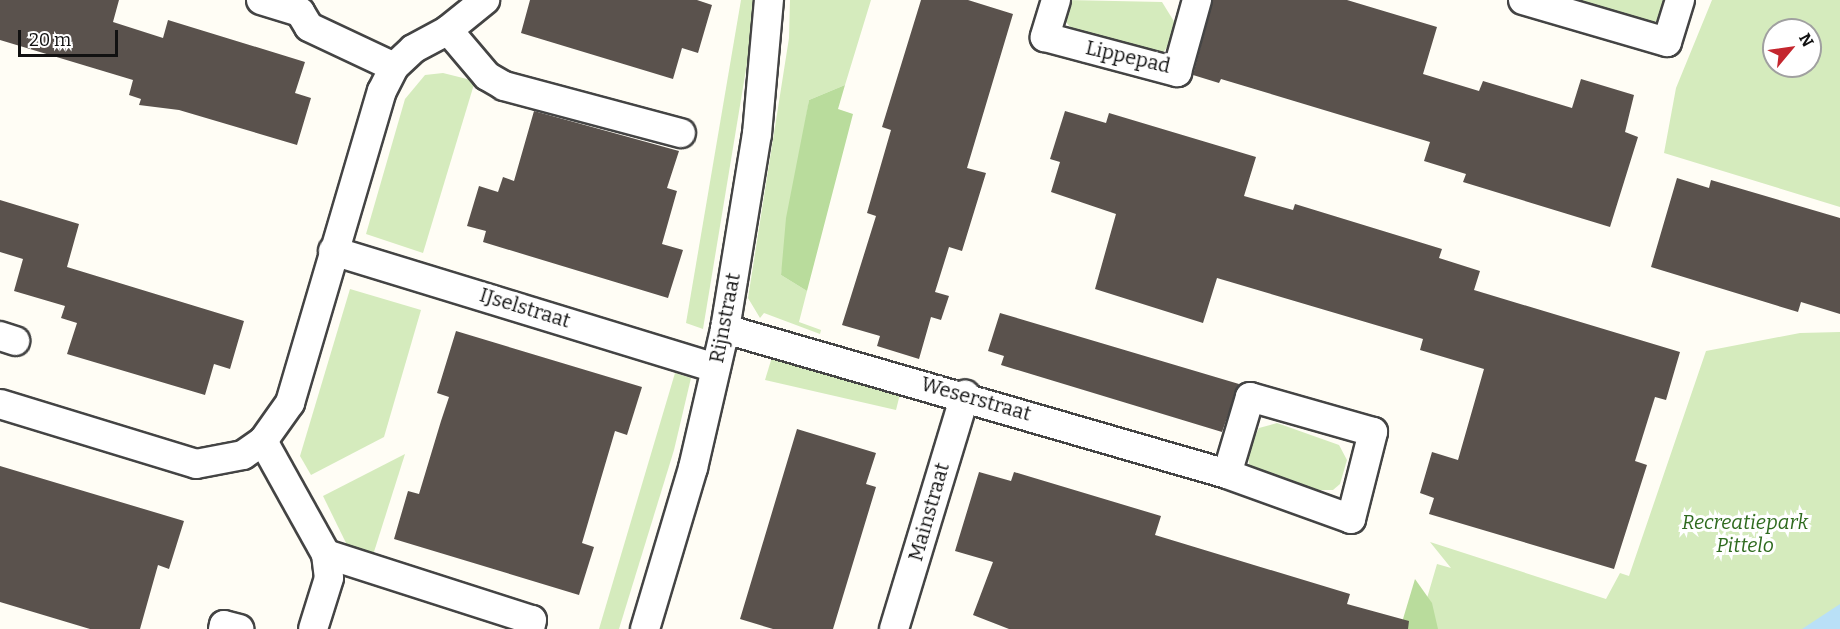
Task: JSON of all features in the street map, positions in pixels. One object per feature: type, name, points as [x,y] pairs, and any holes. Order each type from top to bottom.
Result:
[{"type":"street","points":[[261,0],[300,12],[309,27],[394,66]]},
{"type":"street","points":[[0,404],[196,464],[225,461],[263,441],[290,403],[373,112],[394,66],[413,49],[448,30],[485,0]]},
{"type":"street","name":"Rijnstraat","points":[[645,629],[693,468],[725,329],[758,134],[769,0]]},
{"type":"street","name":"Lippepad","points":[[1056,0],[1045,37],[1178,72],[1197,0]]},
{"type":"street","points":[[1529,1],[1667,42],[1680,0]]},
{"type":"street","points":[[448,30],[487,76],[504,86],[681,133]]},
{"type":"street","name":"IJselstraat","points":[[333,251],[716,368]]},
{"type":"street","name":"Weserstraat","points":[[725,329],[964,395],[1227,474],[1351,519],[1373,432],[1250,397],[1227,474]]},
{"type":"street","name":"Mainstraat","points":[[894,629],[964,395]]},
{"type":"street","points":[[263,441],[326,554],[329,578],[313,629]]},
{"type":"street","points":[[326,554],[532,620],[530,629]]},
{"type":"street","points":[[223,629],[224,625],[239,629]]},
{"type":"green space","points":[[741,0],[753,0],[753,27],[703,329],[686,323]]},
{"type":"green space","points":[[790,0],[871,0],[845,85],[809,100],[781,275],[807,291],[799,322],[821,330],[820,334],[764,313],[760,318],[748,298],[789,38]]},
{"type":"green space","points":[[1067,0],[1162,2],[1175,23],[1169,45],[1161,55],[1151,56],[1072,29],[1065,21]]},
{"type":"green space","points":[[1563,0],[1666,0],[1661,17],[1649,26]]},
{"type":"green space","points":[[1712,0],[1840,0],[1840,207],[1664,153],[1676,88]]},
{"type":"green space","points":[[443,73],[475,81],[423,253],[366,234],[405,99],[425,75]]},
{"type":"green space","points":[[845,85],[838,109],[853,114],[807,291],[781,275],[786,218],[809,100]]},
{"type":"green space","points":[[350,289],[421,310],[384,437],[311,475],[300,456]]},
{"type":"green space","name":"Recreatiepark Pittelo","points":[[1840,332],[1840,629],[1418,629],[1437,564],[1451,568],[1430,542],[1606,599],[1620,573],[1629,576],[1706,351],[1800,333]]},
{"type":"green space","points":[[772,357],[900,394],[896,410],[765,380]]},
{"type":"green space","points":[[675,373],[691,378],[674,450],[619,629],[599,629]]},
{"type":"green space","points":[[1277,423],[1339,445],[1347,460],[1340,484],[1333,490],[1313,490],[1255,473],[1249,465],[1248,451],[1259,428]]},
{"type":"green space","points":[[405,454],[373,555],[348,547],[323,496]]},
{"type":"green space","points":[[1415,579],[1432,603],[1438,629],[1400,629]]},
{"type":"water","points":[[1840,604],[1840,629],[1802,629]]},
{"type":"building","points":[[0,0],[119,0],[113,22],[163,38],[168,20],[305,62],[295,93],[311,98],[297,145],[179,110],[139,105],[141,99],[129,95],[133,80],[0,40]]},
{"type":"building","points":[[530,0],[697,0],[712,5],[698,53],[682,48],[673,79],[521,33]]},
{"type":"building","points":[[921,0],[968,0],[1013,14],[967,168],[986,173],[962,251],[949,247],[935,292],[949,296],[941,320],[931,317],[919,359],[877,346],[880,336],[842,325],[876,216],[867,213],[891,130],[882,127]]},
{"type":"building","points":[[1213,0],[1347,0],[1437,27],[1423,74],[1479,91],[1483,81],[1572,108],[1581,79],[1634,95],[1625,132],[1638,137],[1610,227],[1463,182],[1466,174],[1424,161],[1430,142],[1221,79],[1219,83],[1193,75]]},
{"type":"building","points":[[534,111],[679,151],[667,188],[677,191],[662,244],[683,250],[668,298],[483,242],[486,231],[467,226],[479,186],[498,192],[503,177],[514,181]]},
{"type":"building","points":[[1065,111],[1106,123],[1109,113],[1256,157],[1244,196],[1293,210],[1295,204],[1442,249],[1439,258],[1480,271],[1474,290],[1680,352],[1666,400],[1655,397],[1635,461],[1647,465],[1614,569],[1429,514],[1434,498],[1420,493],[1432,452],[1458,460],[1484,369],[1420,350],[1423,339],[1217,278],[1203,323],[1095,289],[1116,214],[1051,192],[1060,162],[1050,159]]},
{"type":"building","points":[[1677,178],[1709,188],[1711,180],[1840,218],[1840,314],[1801,302],[1798,312],[1651,267]]},
{"type":"building","points":[[0,200],[79,224],[67,267],[244,321],[230,369],[214,364],[205,395],[67,354],[77,323],[61,318],[65,306],[14,291],[23,259],[0,252]]},
{"type":"building","points":[[1000,313],[1239,384],[1222,432],[1001,365],[1004,356],[988,351]]},
{"type":"building","points":[[456,331],[642,387],[627,435],[615,431],[582,543],[594,547],[579,595],[394,539],[408,491],[419,494],[449,397],[437,393]]},
{"type":"building","points":[[797,429],[876,453],[866,484],[876,487],[833,629],[773,629],[740,619]]},
{"type":"building","points":[[0,466],[184,521],[169,569],[158,565],[140,629],[90,629],[0,602]]},
{"type":"building","points":[[979,472],[1011,481],[1014,472],[1161,516],[1155,535],[1350,594],[1347,604],[1409,621],[1408,629],[1009,629],[973,615],[993,562],[955,551]]}]
